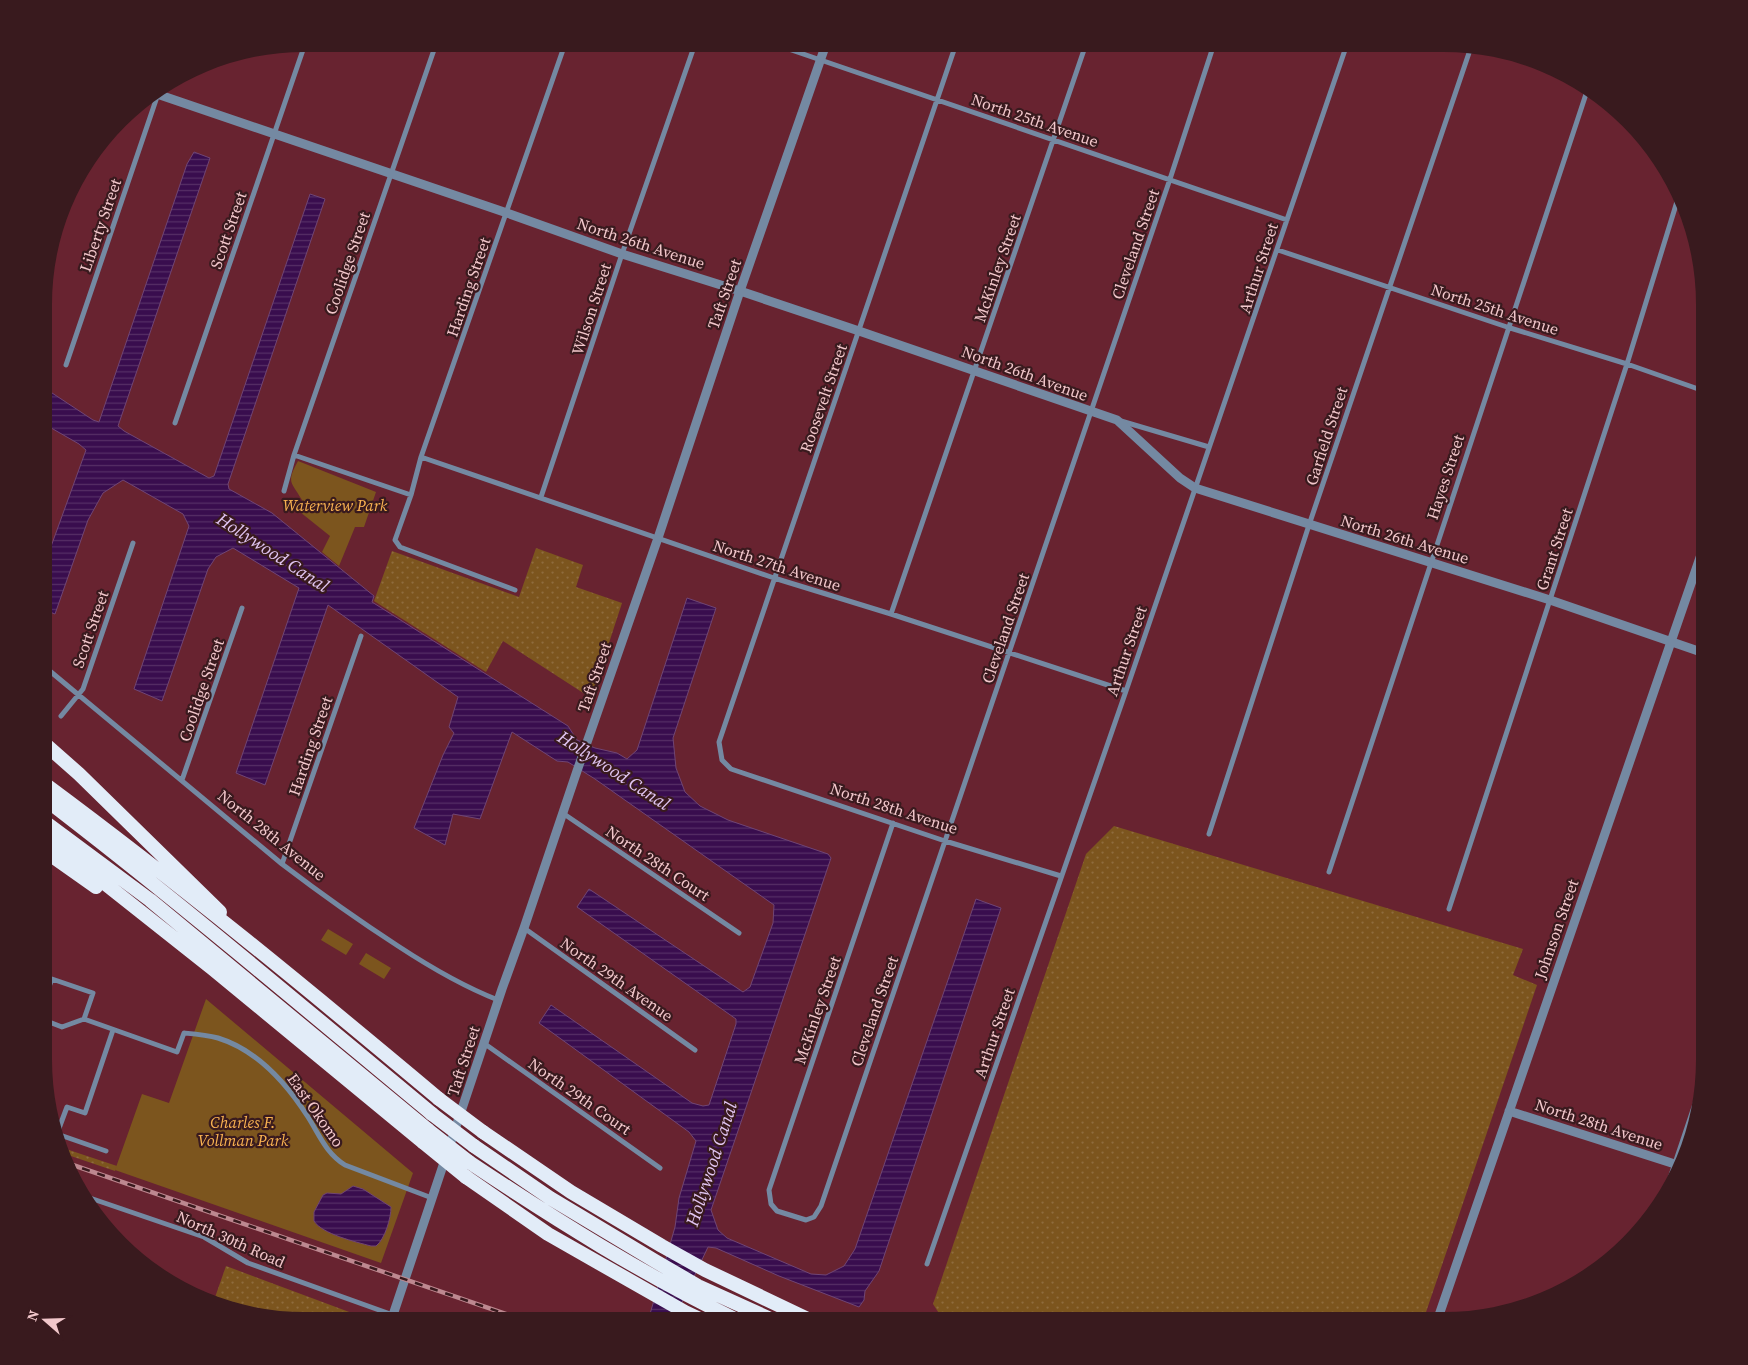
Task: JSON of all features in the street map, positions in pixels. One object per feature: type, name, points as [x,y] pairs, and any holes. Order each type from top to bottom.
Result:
[{"type":"highway","points":[[52,750],[213,904],[239,936]]},
{"type":"highway","points":[[52,789],[95,821],[439,1099],[483,1132],[571,1192],[662,1246],[705,1270],[793,1312]]},
{"type":"highway","points":[[52,804],[216,934],[432,1114],[474,1146],[550,1198],[655,1261],[698,1286],[754,1312]]},
{"type":"highway","points":[[52,827],[158,906],[425,1136],[466,1177],[548,1234],[685,1312]]},
{"type":"highway","points":[[52,842],[425,1136],[469,1162],[566,1226],[693,1299],[721,1312]]},
{"type":"highway","points":[[52,856],[213,969]]},
{"type":"street","name":"Scott Street","points":[[175,424],[302,52]]},
{"type":"street","name":"Coolidge Street","points":[[284,491],[294,455],[433,52]]},
{"type":"street","name":"Harding Street","points":[[515,590],[400,547],[395,540],[411,495],[421,457],[562,52]]},
{"type":"street","name":"Wilson Street","points":[[541,497],[692,52]]},
{"type":"street","name":"North 25th Avenue","points":[[797,52],[1287,220]]},
{"type":"street","name":"Taft Street","points":[[394,1312],[485,1044],[498,1000],[564,814],[740,291],[823,52]]},
{"type":"street","name":"Roosevelt Street","points":[[722,760],[719,742],[953,52]]},
{"type":"street","name":"McKinley Street","points":[[891,614],[1083,52]]},
{"type":"street","name":"Cleveland Street","points":[[814,1218],[824,1196],[945,841],[1170,180],[1211,52]]},
{"type":"street","name":"Arthur Street","points":[[927,1264],[1278,250],[1344,52]]},
{"type":"street","name":"Garfield Street","points":[[1209,834],[1388,287],[1469,54]]},
{"type":"street","name":"North 26th Avenue","points":[[163,96],[622,254],[740,291],[975,370],[1091,412],[1209,447]]},
{"type":"street","name":"Hayes Street","points":[[1329,872],[1585,96]]},
{"type":"street","name":"Liberty Street","points":[[66,365],[154,103]]},
{"type":"street","name":"Grant Street","points":[[1449,909],[1627,364],[1675,207]]},
{"type":"street","name":"North 25th Avenue","points":[[1278,250],[1696,388]]},
{"type":"street","name":"North 26th Avenue","points":[[1117,420],[1180,478],[1195,488],[1550,600],[1696,650]]},
{"type":"street","points":[[294,455],[411,495]]},
{"type":"street","name":"North 27th Avenue","points":[[421,457],[774,578],[1126,691]]},
{"type":"street","name":"Scott Street","points":[[61,716],[83,689],[133,543]]},
{"type":"street","name":"Johnson Street","points":[[1440,1312],[1696,569]]},
{"type":"street","name":"Coolidge Street","points":[[182,780],[242,608]]},
{"type":"street","name":"Harding Street","points":[[282,864],[361,636]]},
{"type":"street","name":"North 28th Avenue","points":[[52,673],[282,864],[358,920],[462,985],[498,1000]]},
{"type":"street","name":"North 28th Avenue","points":[[722,760],[731,769],[945,841],[1061,876]]},
{"type":"street","name":"North 28th Court","points":[[564,814],[739,933]]},
{"type":"street","name":"McKinley Street","points":[[814,1218],[806,1220],[777,1211],[771,1204],[769,1190],[893,823]]},
{"type":"street","name":"North 29th Avenue","points":[[524,928],[695,1050]]},
{"type":"street","points":[[52,979],[93,993],[84,1020]]},
{"type":"street","points":[[52,1023],[62,1027],[84,1020],[114,1030],[85,1113],[67,1107],[61,1124]]},
{"type":"street","name":"East Okomo","points":[[114,1030],[177,1052],[184,1033],[223,1040],[239,1047],[266,1067],[287,1087],[309,1118],[323,1145],[337,1160],[345,1165],[432,1198]]},
{"type":"street","name":"North 29th Court","points":[[485,1044],[660,1168]]},
{"type":"street","name":"North 28th Avenue","points":[[1509,1111],[1673,1164]]},
{"type":"street","points":[[64,1136],[106,1151]]},
{"type":"street","name":"North 30th Road","points":[[94,1199],[204,1237],[248,1263],[376,1312]]},
{"type":"green space","name":"Waterview Park","points":[[298,461],[376,492],[364,527],[355,527],[339,566],[322,552],[330,536],[300,512],[302,500],[291,482],[292,474]]},
{"type":"green space","points":[[536,548],[583,565],[576,587],[622,603],[591,698],[503,641],[486,672],[374,601],[392,551],[519,597]]},
{"type":"green space","points":[[1114,826],[1523,949],[1513,975],[1537,985],[1426,1312],[938,1312],[933,1304],[1086,854]]},
{"type":"green space","points":[[328,929],[353,944],[346,955],[321,940]]},
{"type":"green space","points":[[366,953],[391,968],[384,979],[359,964]]},
{"type":"green space","name":"Charles F. Vollman Park","points":[[206,999],[413,1173],[381,1263],[115,1170],[142,1094],[169,1103]]},
{"type":"green space","points":[[69,1150],[117,1166],[115,1171],[72,1156]]},
{"type":"green space","points":[[226,1266],[349,1312],[288,1312],[255,1308],[215,1296]]},
{"type":"water","name":"Hollywood Canal","points":[[194,152],[210,158],[118,426],[209,478],[214,476],[310,194],[325,199],[228,484],[229,489],[272,513],[374,596],[372,602],[568,726],[577,740],[595,748],[617,753],[627,759],[637,750],[687,598],[716,608],[673,738],[676,768],[685,792],[700,806],[728,820],[828,854],[831,858],[711,1210],[718,1230],[727,1238],[811,1274],[826,1275],[844,1266],[855,1249],[976,899],[1001,908],[879,1271],[865,1291],[864,1300],[859,1307],[779,1276],[716,1248],[708,1247],[677,1312],[651,1312],[675,1227],[679,1198],[696,1141],[689,1132],[539,1023],[551,1005],[692,1103],[703,1106],[709,1105],[736,1019],[577,907],[589,889],[743,992],[750,987],[773,923],[774,905],[595,779],[568,762],[557,761],[512,732],[480,819],[453,814],[445,845],[414,828],[443,755],[454,733],[449,727],[458,697],[328,605],[265,785],[236,773],[299,588],[233,548],[216,557],[208,569],[162,701],[134,689],[189,526],[183,514],[123,480],[103,493],[88,520],[55,614],[52,613],[52,544],[86,450],[52,428],[52,393],[99,422],[187,164]]},
{"type":"water","points":[[353,1186],[363,1189],[391,1207],[387,1228],[376,1246],[332,1234],[318,1226],[314,1221],[314,1212],[323,1195],[327,1193],[341,1194]]},
{"type":"railway","points":[[76,1166],[500,1312]]}]
